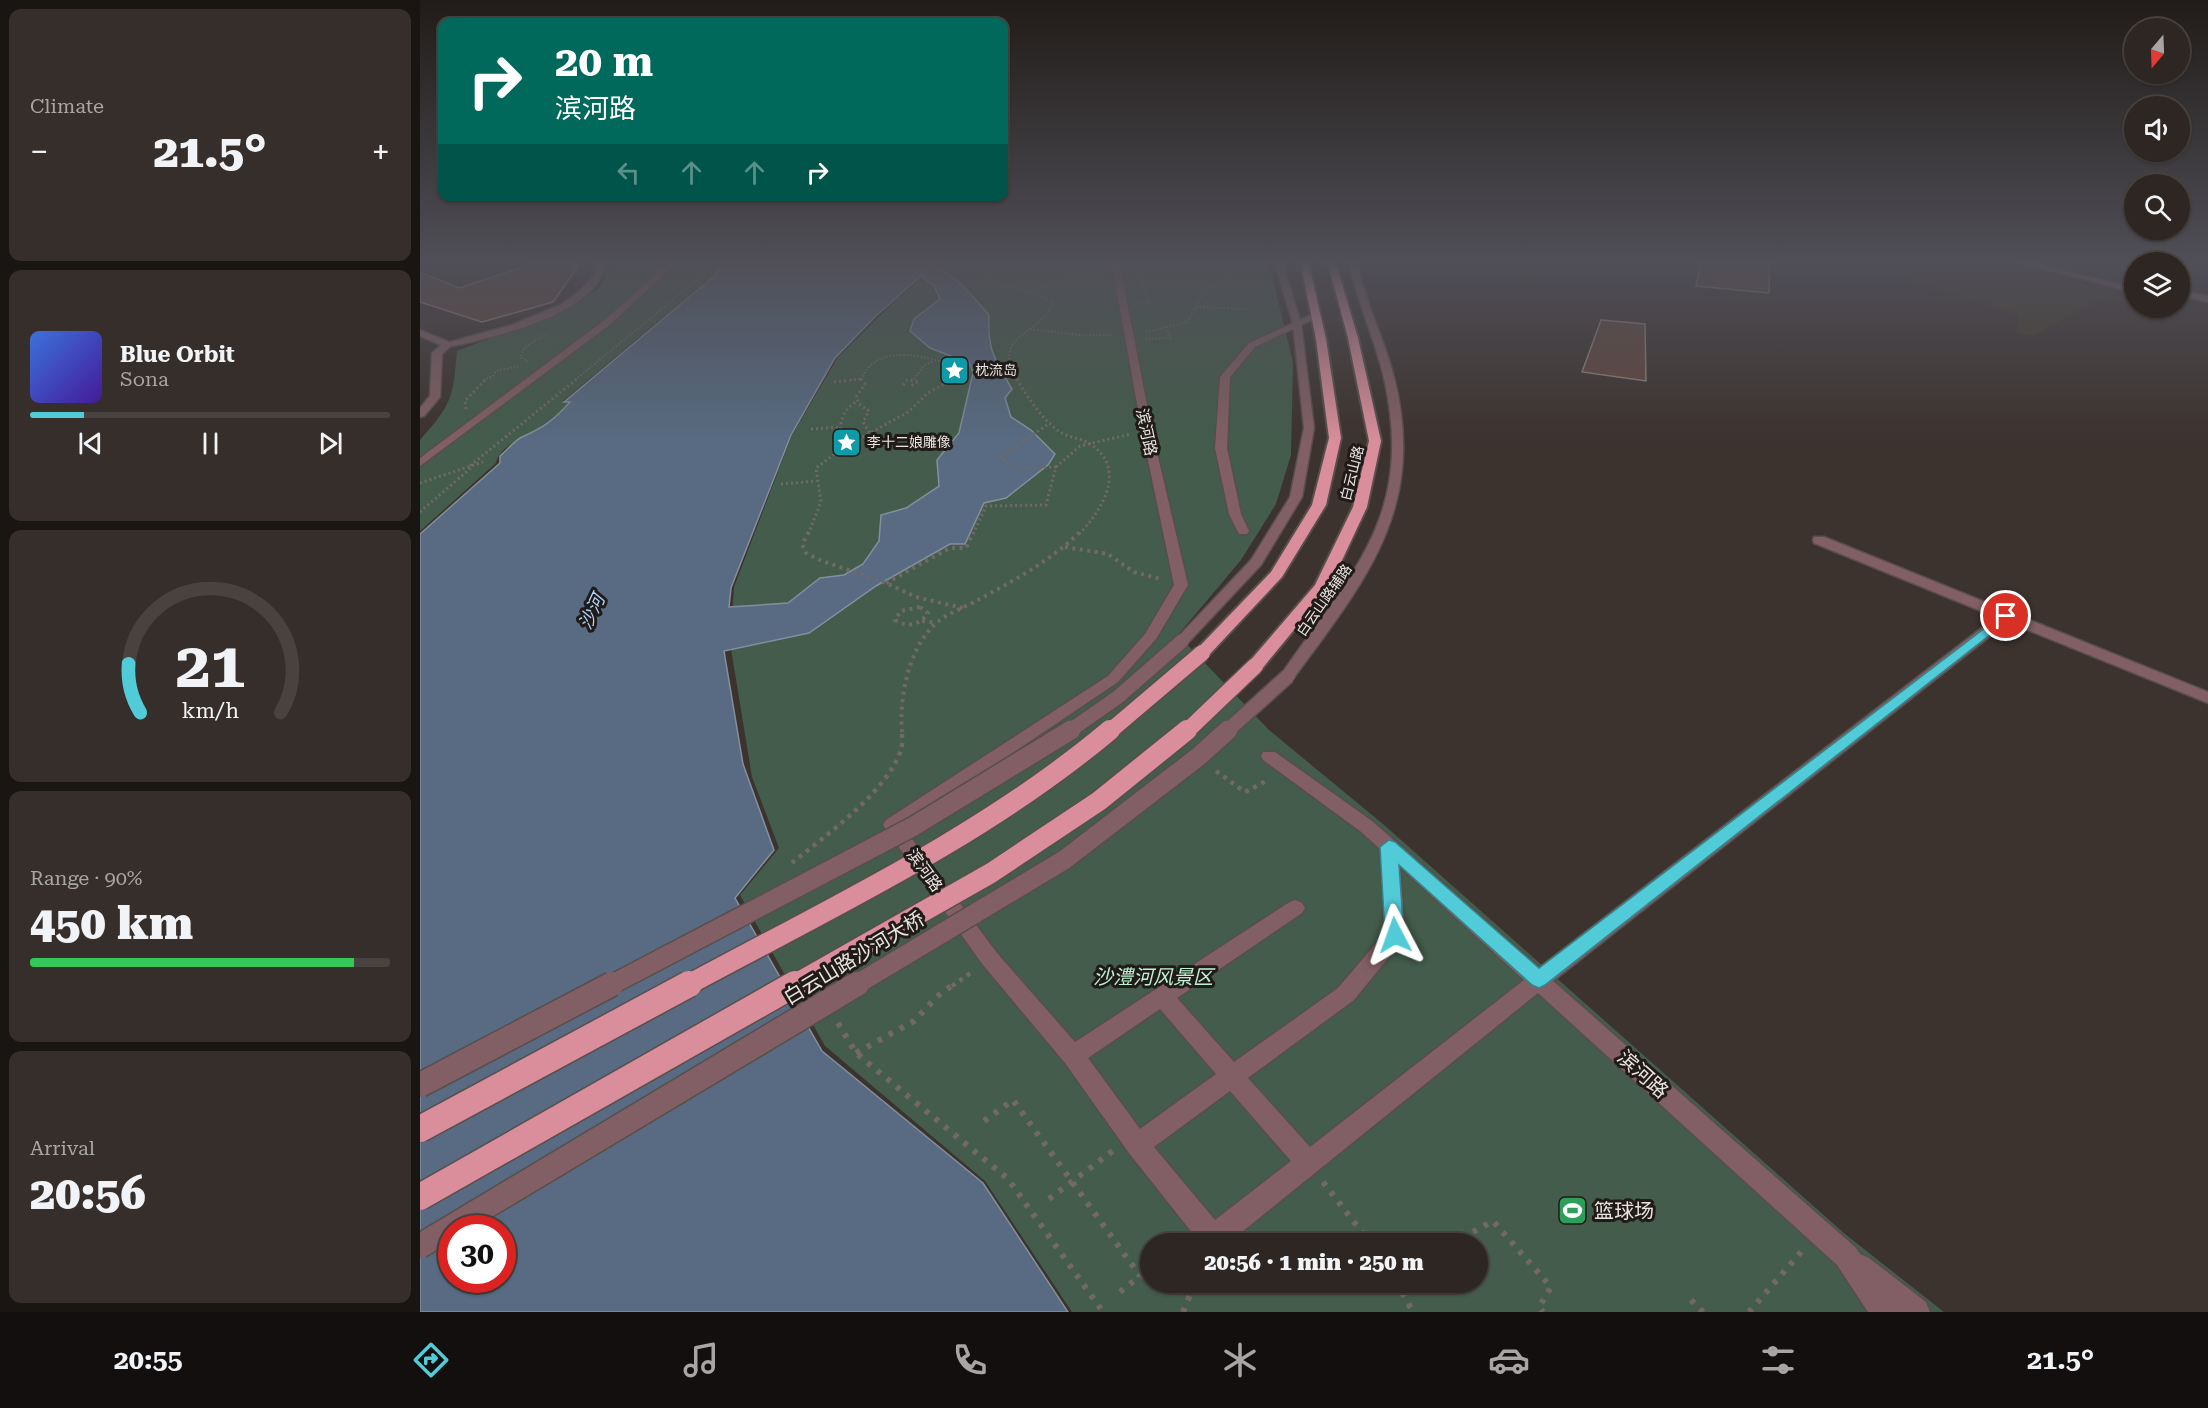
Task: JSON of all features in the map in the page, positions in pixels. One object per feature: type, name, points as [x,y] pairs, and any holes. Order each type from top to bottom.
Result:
[{"type":"highway","name":"白云山路","points":[[420,1129],[946,845],[1069,765],[1202,654],[1277,574],[1319,505],[1335,438],[1317,321]]},
{"type":"highway","name":"白云山路","points":[[1255,666],[1323,586],[1360,507],[1375,441],[1348,321]]},
{"type":"highway","name":"白云山路沙河大桥","points":[[420,1197],[991,873],[1099,801],[1183,734],[1255,666]]},
{"type":"street","points":[[420,414],[435,397],[437,353],[448,344],[529,321]]},
{"type":"street","points":[[420,463],[609,321]]},
{"type":"street","name":"滨河路","points":[[1126,321],[1147,431],[1181,585],[1151,636],[1113,679],[892,825],[990,959],[1073,1056],[1135,1141],[1213,1238],[1308,1163]]},
{"type":"street","points":[[1244,531],[1235,514],[1221,448],[1225,377],[1252,345],[1304,321]]},
{"type":"street","name":"白云山路辅路","points":[[1288,676],[1360,579],[1386,526],[1399,475],[1399,441],[1389,378],[1369,321]]},
{"type":"street","points":[[420,1085],[914,826],[1054,741],[1118,697],[1182,641],[1256,562],[1296,497],[1309,428],[1297,324]]},
{"type":"street","points":[[420,333],[448,344]]},
{"type":"street","points":[[1819,540],[2208,698]]},
{"type":"street","points":[[1162,996],[1308,1163],[2006,616]]},
{"type":"street","name":"白云山路沙河大桥","points":[[420,1246],[1064,860],[1198,757],[1288,676]]},
{"type":"street","name":"滨河路","points":[[1269,756],[1366,826],[1846,1256],[1884,1312]]},
{"type":"street","points":[[1135,1141],[1346,994],[1395,935],[1389,847]]},
{"type":"street","points":[[1073,1056],[1295,908]]},
{"type":"street","points":[[1846,1256],[1916,1312]]},
{"type":"path","points":[[420,512],[471,466],[647,321]]},
{"type":"path","points":[[1130,341],[1170,338],[1167,329]]},
{"type":"path","points":[[466,409],[465,400],[472,396],[483,380],[503,368],[531,364],[520,357],[525,347],[552,332]]},
{"type":"path","points":[[861,379],[865,371],[878,360],[891,355],[906,354],[960,369],[1007,365]]},
{"type":"path","points":[[914,379],[924,365],[935,361]]},
{"type":"path","points":[[960,369],[956,377],[928,393],[908,412],[855,442],[816,468],[816,481],[821,496],[819,512],[802,544],[806,553],[846,569],[926,600],[963,608]]},
{"type":"path","points":[[834,382],[861,379]]},
{"type":"path","points":[[857,401],[856,397],[865,384],[861,379]]},
{"type":"path","points":[[903,385],[907,380],[919,381],[911,386]]},
{"type":"path","points":[[857,401],[869,411],[863,422],[870,433]]},
{"type":"path","points":[[855,442],[841,434],[840,427],[847,407],[857,401]]},
{"type":"path","points":[[1050,423],[1000,457],[1017,469],[1056,467]]},
{"type":"path","points":[[811,429],[840,427]]},
{"type":"path","points":[[886,583],[950,548],[966,548],[986,506],[1046,505],[1056,467],[1066,452],[1088,442],[1147,431]]},
{"type":"path","points":[[421,483],[483,462]]},
{"type":"path","points":[[781,484],[816,481]]},
{"type":"path","points":[[1065,547],[1108,554],[1134,572],[1181,585]]},
{"type":"path","points":[[926,600],[920,607],[901,611],[895,620],[905,625],[922,621],[936,623]]},
{"type":"path","points":[[920,607],[928,613],[922,621]]},
{"type":"path","points":[[1198,757],[1245,792],[1287,769]]},
{"type":"path","points":[[856,1053],[914,1021],[939,995],[990,959]]},
{"type":"path","points":[[984,1121],[1014,1100],[1140,1276],[1120,1292]]},
{"type":"path","points":[[1049,1199],[1135,1141]]},
{"type":"path","points":[[1308,1163],[1362,1233]]},
{"type":"path","points":[[1471,1233],[1493,1221],[1551,1287],[1539,1307],[1543,1312]]},
{"type":"path","points":[[1749,1312],[1818,1232]]},
{"type":"path","points":[[1183,1312],[1191,1293]]},
{"type":"path","points":[[1402,1293],[1413,1312]]},
{"type":"path","points":[[1691,1300],[1703,1312]]},
{"type":"shaded area","points":[[2018,321],[2061,321],[2033,336],[2016,332]]},
{"type":"green space","points":[[534,321],[658,321],[563,401],[569,402],[554,418],[504,450],[496,463],[420,531],[420,440],[439,418],[449,400],[457,351]]},
{"type":"green space","name":"沙澧河风景区","points":[[874,321],[1283,321],[1293,362],[1291,455],[1276,504],[1241,560],[1178,635],[1269,730],[1383,824],[1845,1234],[1944,1312],[1072,1312],[985,1181],[825,1046],[740,895],[779,848],[752,777],[730,643],[734,587],[792,435],[838,357]]},
{"type":"water","name":"沙河","points":[[660,321],[871,321],[835,358],[791,435],[731,588],[729,607],[788,603],[820,578],[844,575],[863,564],[879,541],[881,515],[906,508],[939,486],[937,460],[959,433],[973,373],[969,363],[930,348],[910,331],[913,321],[989,321],[989,337],[993,354],[1012,389],[1005,398],[1011,417],[1031,430],[1055,454],[1048,465],[1006,498],[984,503],[965,544],[950,544],[876,586],[809,633],[724,651],[743,764],[774,850],[735,898],[822,1051],[983,1183],[1068,1312],[420,1312],[420,534],[500,463],[500,456],[513,443],[542,427],[570,402],[564,402]]},
{"type":"building","points":[[1601,321],[1645,324],[1646,381],[1582,372]]},
{"type":"place","name":"枕流岛","points":[[954,370]]},
{"type":"place","name":"李十二娘雕像","points":[[846,442]]},
{"type":"place","name":"篮球场","points":[[1573,1211]]},
{"type":"route","points":[[1395,935],[1389,847],[1539,980],[2006,616]]}]
